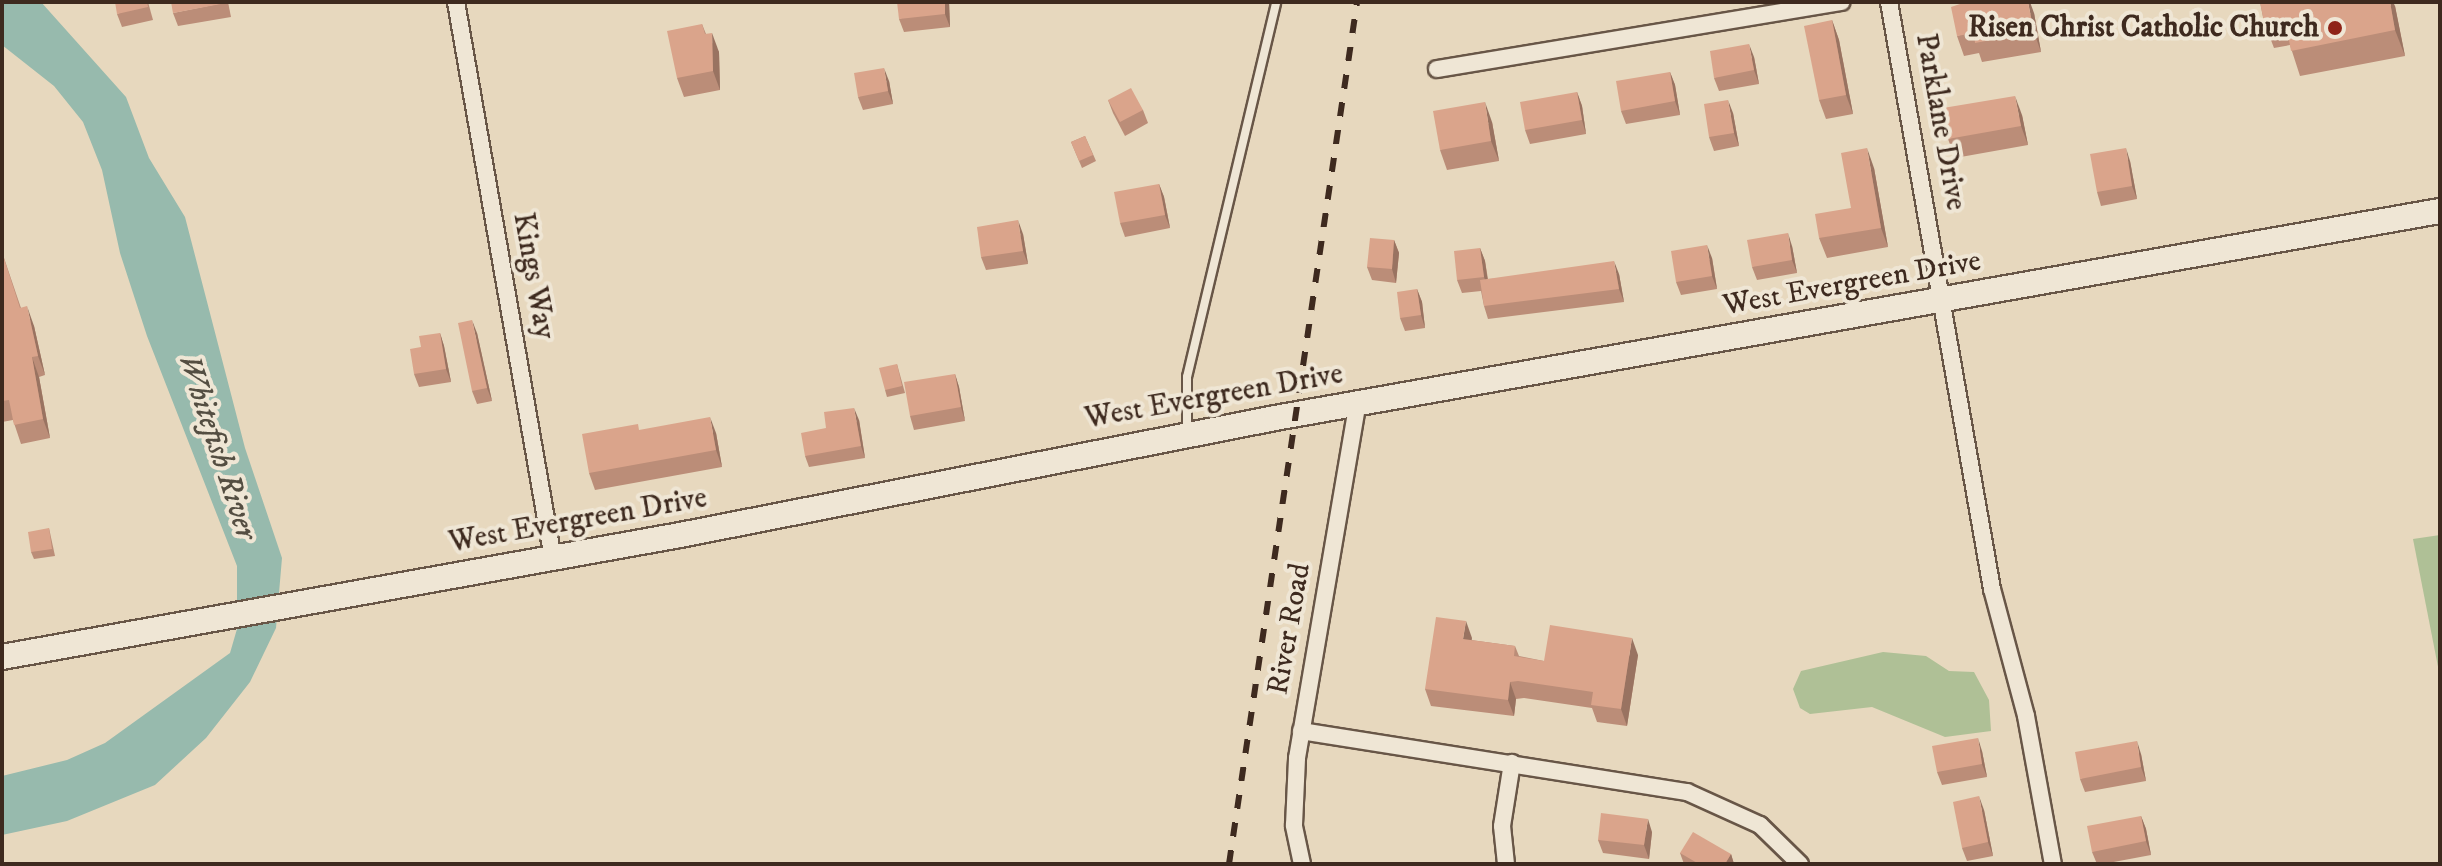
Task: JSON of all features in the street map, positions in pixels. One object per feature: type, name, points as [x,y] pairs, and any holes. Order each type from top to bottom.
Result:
[{"type":"street","name":"Kings Way","points":[[456,2],[553,559]]},
{"type":"street","points":[[1437,69],[1841,2]]},
{"type":"street","name":"Parklane Drive","points":[[1889,2],[1992,589],[2026,716],[2053,864]]},
{"type":"street","name":"West Evergreen Drive","points":[[2,657],[553,559],[1358,403],[2440,211]]},
{"type":"street","name":"River Road","points":[[1302,864],[1294,801],[1301,731],[1358,403]]},
{"type":"street","points":[[1301,731],[1512,763],[1704,797],[1760,825],[1800,864]]},
{"type":"street","points":[[1506,864],[1501,840],[1512,763]]},
{"type":"lane","points":[[1187,435],[1187,377],[1276,2]]},
{"type":"shaded area","points":[[2440,535],[2440,677],[2413,539]]},
{"type":"shaded area","points":[[1883,652],[1926,656],[1949,671],[1974,672],[1989,700],[1991,731],[1945,737],[1872,707],[1810,714],[1800,708],[1793,689],[1801,671]]},
{"type":"water","name":"Whitefish River","points":[[2,2],[41,2],[126,97],[149,158],[185,217],[245,448],[282,558],[276,628],[250,682],[206,738],[155,785],[67,821],[2,835],[2,776],[67,760],[105,743],[230,653],[237,629],[237,566],[147,336],[120,253],[102,170],[83,122],[54,86],[2,45]]},
{"type":"building","points":[[115,2],[147,2],[148,7],[117,14]]},
{"type":"building","points":[[171,2],[226,2],[226,3],[173,13]]},
{"type":"building","points":[[897,2],[945,2],[945,14],[899,19]]},
{"type":"building","points":[[1966,2],[2028,2],[2034,32],[1975,43],[1974,33],[1957,36],[1951,7]]},
{"type":"building","points":[[2260,2],[2390,2],[2395,30],[2291,51],[2285,19],[2264,22]]},
{"type":"building","points":[[1832,20],[1846,95],[1819,100],[1804,26]]},
{"type":"building","points":[[702,24],[705,34],[712,33],[713,71],[677,78],[667,31]]},
{"type":"building","points":[[1749,44],[1754,70],[1714,78],[1710,51]]},
{"type":"building","points":[[884,68],[888,91],[858,97],[854,73]]},
{"type":"building","points":[[1670,72],[1675,101],[1621,111],[1616,81]]},
{"type":"building","points":[[1131,88],[1143,110],[1120,122],[1108,100]]},
{"type":"building","points":[[1577,92],[1582,120],[1525,130],[1520,102]]},
{"type":"building","points":[[2015,96],[2021,126],[1948,139],[1943,108]]},
{"type":"building","points":[[1728,100],[1734,133],[1709,137],[1704,104]]},
{"type":"building","points":[[1485,102],[1491,141],[1440,150],[1433,111]]},
{"type":"building","points":[[1085,136],[1093,155],[1079,161],[1071,142]]},
{"type":"building","points":[[1867,148],[1881,228],[1819,238],[1815,214],[1851,208],[1841,153]]},
{"type":"building","points":[[2126,148],[2132,186],[2097,192],[2090,154]]},
{"type":"building","points":[[1159,184],[1165,215],[1120,223],[1114,192]]},
{"type":"building","points":[[1018,220],[1023,251],[981,257],[977,227]]},
{"type":"building","points":[[1788,233],[1792,260],[1752,267],[1747,240]]},
{"type":"building","points":[[1370,238],[1394,240],[1392,269],[1367,267]]},
{"type":"building","points":[[1707,245],[1712,276],[1676,282],[1671,251]]},
{"type":"building","points":[[1480,248],[1484,277],[1457,280],[1454,251]]},
{"type":"building","points":[[2,252],[20,308],[27,306],[38,356],[32,357],[43,419],[14,425],[9,400],[2,401]]},
{"type":"building","points":[[1614,261],[1619,289],[1484,306],[1480,280]]},
{"type":"building","points":[[1417,289],[1421,315],[1400,318],[1397,292]]},
{"type":"building","points":[[472,320],[487,388],[472,391],[458,323]]},
{"type":"building","points":[[440,333],[446,369],[414,374],[410,349],[421,347],[419,336]]},
{"type":"building","points":[[897,364],[902,386],[885,390],[879,368]]},
{"type":"building","points":[[955,374],[961,407],[910,416],[904,382]]},
{"type":"building","points":[[854,408],[861,446],[805,456],[801,433],[826,428],[824,412]]},
{"type":"building","points":[[710,417],[716,450],[589,473],[582,434],[638,424],[639,430]]},
{"type":"building","points":[[49,528],[52,549],[31,552],[28,532]]},
{"type":"building","points":[[1436,617],[1466,621],[1463,639],[1515,646],[1514,656],[1544,661],[1550,625],[1632,638],[1621,709],[1591,705],[1593,692],[1518,681],[1510,682],[1508,700],[1425,689]]},
{"type":"building","points":[[1978,738],[1982,764],[1937,772],[1932,746]]},
{"type":"building","points":[[2137,741],[2141,767],[2080,779],[2075,752]]},
{"type":"building","points":[[1979,796],[1988,842],[1962,848],[1953,802]]},
{"type":"building","points":[[1601,813],[1648,819],[1644,845],[1598,840]]},
{"type":"building","points":[[2141,816],[2146,841],[2092,852],[2087,826]]},
{"type":"building","points":[[1693,832],[1731,854],[1725,864],[1699,864],[1680,853]]},
{"type":"railway","points":[[1229,864],[1357,2]]},
{"type":"place","name":"Risen Christ Catholic Church","points":[[2335,28]]}]
